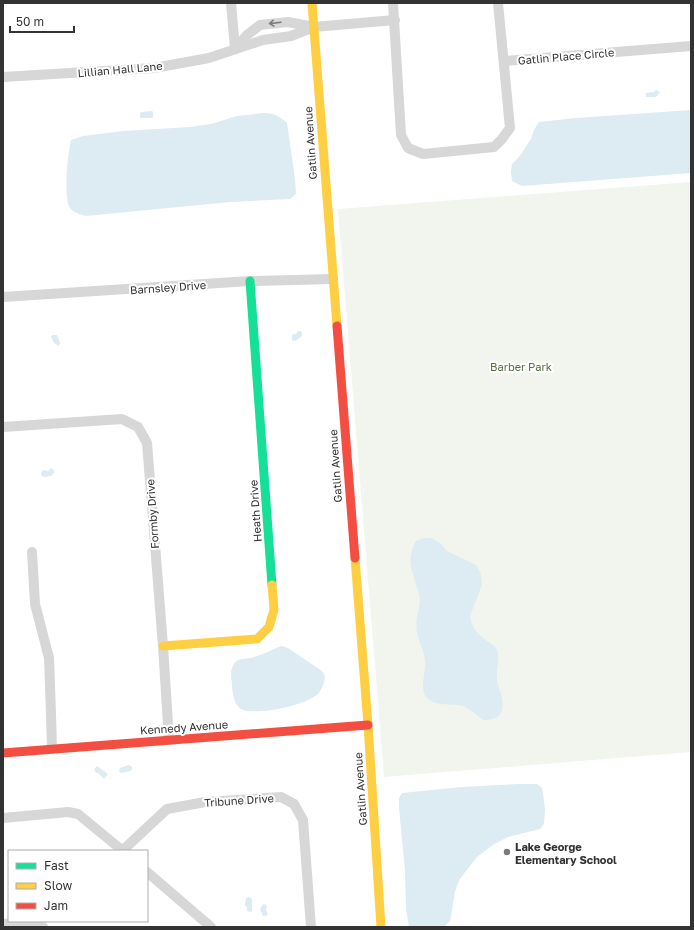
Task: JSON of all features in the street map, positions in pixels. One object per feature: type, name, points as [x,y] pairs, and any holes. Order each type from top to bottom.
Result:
[{"type":"street","points":[[231,3],[235,49]]},
{"type":"street","name":"Gatlin Avenue","points":[[312,3],[368,725],[381,927]]},
{"type":"street","name":"Gatlin Place Circle","points":[[393,3],[401,135],[408,148],[422,154],[494,147],[502,140],[510,128],[504,61],[691,46]]},
{"type":"street","points":[[498,3],[504,61]]},
{"type":"street","points":[[314,27],[395,20]]},
{"type":"street","name":"Lillian Hall Lane","points":[[235,49],[247,35],[260,25],[288,22],[314,27]]},
{"type":"street","name":"Lillian Hall Lane","points":[[3,78],[154,68],[209,58],[263,40],[291,36],[314,27]]},
{"type":"street","name":"Barnsley Drive","points":[[3,297],[250,281],[333,279]]},
{"type":"street","name":"Heath Drive","points":[[163,646],[257,639],[269,627],[274,610],[250,281]]},
{"type":"street","name":"Formby Drive","points":[[3,426],[122,419],[138,427],[147,443],[169,740]]},
{"type":"street","points":[[32,552],[35,604],[49,658],[52,749]]},
{"type":"street","name":"Kennedy Avenue","points":[[3,753],[368,725]]},
{"type":"street","name":"Tribune Drive","points":[[123,850],[167,808],[205,802],[281,797],[294,804],[304,820],[311,927]]},
{"type":"street","points":[[3,818],[68,812],[78,814],[121,850]]},
{"type":"street","points":[[148,873],[210,927]]},
{"type":"street","points":[[3,924],[28,922],[43,927]]},
{"type":"green space","name":"Barber Park","points":[[691,182],[691,752],[384,777],[338,209]]},
{"type":"shaded area","points":[[656,90],[660,92],[656,97],[646,97],[646,93],[654,92]]},
{"type":"shaded area","points":[[691,110],[691,173],[522,186],[512,181],[512,164],[519,157],[531,139],[539,122]]},
{"type":"shaded area","points":[[152,111],[153,118],[140,118],[141,112]]},
{"type":"shaded area","points":[[264,113],[276,115],[287,123],[296,194],[290,199],[230,202],[86,216],[75,212],[70,208],[66,185],[71,140],[83,136],[123,131],[190,127],[211,124],[237,116]]},
{"type":"shaded area","points":[[298,331],[302,332],[302,336],[297,340],[292,340],[293,334],[296,334]]},
{"type":"shaded area","points":[[52,335],[57,335],[60,343],[58,346],[54,343],[51,337]]},
{"type":"shaded area","points":[[51,468],[54,470],[54,473],[51,476],[44,477],[41,475],[43,470],[48,471]]},
{"type":"shaded area","points":[[424,538],[432,538],[441,544],[447,551],[476,565],[481,574],[482,585],[470,616],[475,630],[496,648],[498,659],[497,680],[503,706],[500,714],[490,720],[483,720],[471,710],[463,706],[435,703],[427,698],[423,690],[425,658],[416,628],[420,598],[412,570],[411,554],[416,541]]},
{"type":"shaded area","points":[[281,646],[288,648],[322,671],[325,679],[320,691],[316,696],[306,701],[287,707],[266,711],[247,711],[241,709],[235,701],[232,691],[231,674],[235,662],[258,656]]},
{"type":"shaded area","points":[[129,765],[132,767],[130,771],[121,773],[119,771],[120,768]]},
{"type":"shaded area","points":[[97,766],[108,774],[104,779],[96,773],[94,769]]},
{"type":"shaded area","points":[[537,784],[542,788],[545,810],[544,824],[540,829],[508,837],[494,844],[477,857],[459,880],[455,892],[450,921],[444,927],[409,927],[406,910],[405,870],[399,808],[399,798],[402,793],[461,787]]},
{"type":"shaded area","points":[[249,897],[252,899],[252,911],[250,912],[247,911],[247,907],[245,905],[246,898]]},
{"type":"shaded area","points":[[264,904],[267,906],[266,910],[268,914],[266,916],[263,916],[260,910]]},
{"type":"traffic: fast","points":[[250,281],[272,585]]},
{"type":"traffic: slow","points":[[312,3],[337,326]]},
{"type":"traffic: slow","points":[[355,558],[368,725],[381,927]]},
{"type":"traffic: slow","points":[[163,646],[257,639],[269,627],[274,610],[272,585]]},
{"type":"traffic: jam","points":[[337,326],[355,558]]},
{"type":"traffic: jam","points":[[3,753],[368,725]]},
{"type":"place","name":"Lake George Elementary School","points":[[507,852]]}]
